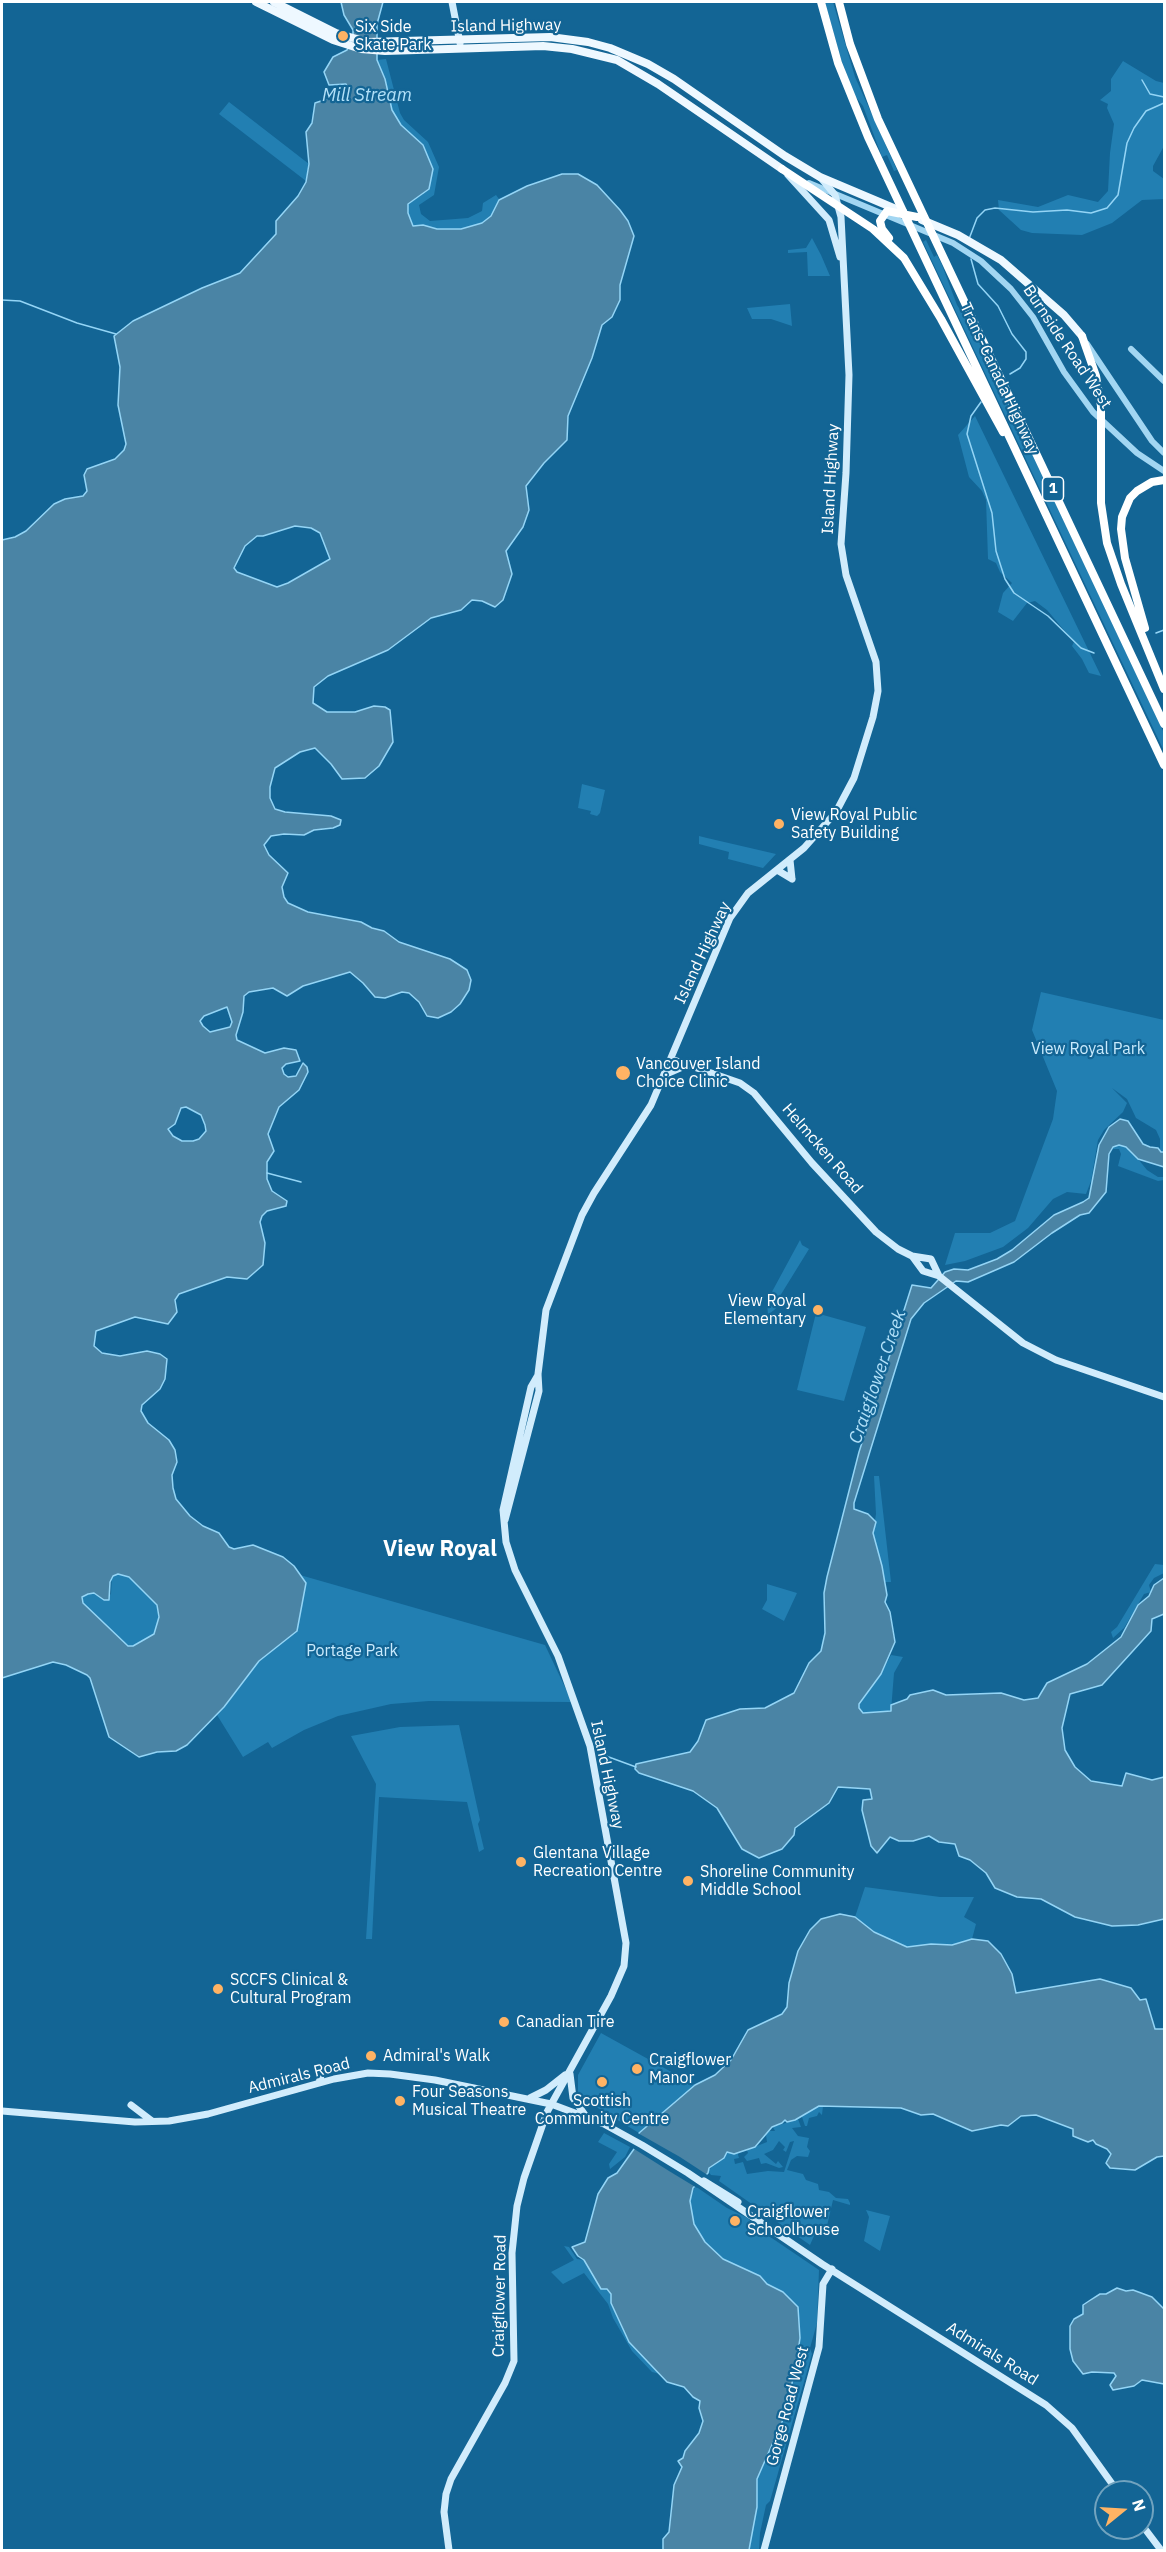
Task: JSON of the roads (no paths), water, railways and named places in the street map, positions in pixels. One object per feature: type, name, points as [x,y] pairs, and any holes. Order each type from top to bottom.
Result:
[{"type":"highway","name":"Trans-Canada Highway","points":[[821,2],[838,63],[878,159],[1164,765]]},
{"type":"highway","name":"Trans-Canada Highway","points":[[839,2],[859,70],[901,168],[1164,723]]},
{"type":"highway","points":[[782,169],[873,229],[904,258]]},
{"type":"highway","points":[[917,217],[887,211],[882,215],[880,221],[882,229],[904,258],[946,328],[1028,477]]},
{"type":"highway","points":[[1082,336],[1096,376],[1101,406],[1101,504],[1107,543],[1121,584],[1160,677]]},
{"type":"highway","points":[[1164,480],[1143,487],[1130,498],[1125,507],[1121,529],[1133,590],[1164,689]]},
{"type":"main road","name":"Island Highway","points":[[256,2],[361,49],[459,40],[550,37],[588,42],[610,48],[648,64],[674,79],[785,156],[820,177],[835,195],[839,206],[849,375],[841,544],[846,575],[874,655],[878,675],[878,691],[868,735],[850,785],[836,812],[819,834],[748,893],[730,918],[671,1059],[640,1125],[594,1193],[582,1215],[546,1310],[538,1374],[531,1388],[503,1510],[509,1555],[558,1656],[587,1738],[626,1943],[624,1966],[611,1996],[551,2104]]},
{"type":"main road","name":"Island Highway","points":[[274,2],[334,37]]},
{"type":"main road","points":[[452,2],[461,48]]},
{"type":"main road","name":"Island Highway","points":[[392,47],[551,47],[591,52],[617,60],[648,77],[782,169],[829,220],[837,243],[843,275]]},
{"type":"main road","name":"Burnside Road West","points":[[820,177],[960,236],[1001,260],[1064,315],[1082,336]]},
{"type":"main road","points":[[777,870],[792,879],[790,860]]},
{"type":"main road","name":"Helmcken Road","points":[[671,1059],[740,1083],[754,1093],[812,1163],[876,1232],[893,1246],[922,1262]]},
{"type":"main road","points":[[664,1075],[687,1065]]},
{"type":"main road","points":[[939,1276],[931,1259],[922,1262],[922,1270],[939,1276],[1005,1331],[1041,1353],[1164,1397]]},
{"type":"main road","points":[[928,1272],[934,1266]]},
{"type":"main road","points":[[319,2083],[323,2068],[334,2079]]},
{"type":"main road","points":[[529,2098],[546,2090],[570,2071]]},
{"type":"main road","points":[[570,2071],[573,2098],[577,2106],[589,2118]]},
{"type":"main road","name":"Admirals Road","points":[[2,2111],[126,2122],[152,2121],[208,2114],[334,2079],[368,2073],[390,2074],[529,2098],[551,2104],[628,2136],[710,2186],[829,2267],[1046,2405],[1072,2428],[1109,2480]]},
{"type":"main road","name":"Craigflower Road","points":[[449,2550],[444,2512],[451,2479],[505,2383],[514,2361],[512,2273],[517,2206],[535,2142],[551,2104]]},
{"type":"main road","points":[[131,2105],[152,2121]]},
{"type":"main road","name":"Gorge Road West","points":[[764,2550],[819,2347],[824,2284],[829,2267]]},
{"type":"street","name":"Burnside Road West","points":[[782,169],[835,195],[953,243],[981,261],[1011,290],[1033,317],[1064,372],[1093,412],[1137,453],[1164,471]]},
{"type":"street","name":"Burnside Road West","points":[[1082,336],[1152,441],[1164,453]]},
{"type":"street","points":[[1131,349],[1164,381]]},
{"type":"water","name":"Mill Stream","points":[[341,2],[383,2],[377,24],[377,60],[385,79],[392,110],[401,125],[423,145],[433,169],[429,189],[408,204],[408,213],[413,226],[461,229],[482,223],[491,216],[499,200],[527,186],[562,174],[578,174],[597,185],[620,210],[628,221],[634,236],[620,285],[620,300],[612,317],[602,325],[592,358],[568,416],[567,440],[544,463],[526,486],[529,510],[523,527],[506,551],[512,574],[503,600],[495,607],[482,601],[472,600],[461,610],[431,618],[388,650],[328,676],[314,687],[313,703],[327,712],[355,712],[374,706],[390,710],[393,742],[379,766],[365,778],[342,779],[315,748],[300,752],[275,768],[270,787],[270,798],[275,809],[331,816],[341,820],[340,825],[333,828],[314,830],[304,835],[271,836],[264,845],[269,855],[288,873],[282,887],[288,903],[308,912],[361,922],[384,931],[399,942],[450,959],[467,970],[471,980],[469,990],[460,1004],[451,1012],[438,1018],[427,1016],[419,1002],[409,993],[402,992],[385,998],[375,997],[350,972],[303,986],[287,996],[273,988],[249,992],[244,996],[237,1040],[265,1053],[284,1048],[296,1050],[300,1061],[286,1064],[282,1068],[284,1074],[288,1077],[296,1076],[303,1063],[308,1072],[299,1090],[279,1107],[268,1134],[274,1151],[267,1162],[267,1179],[272,1191],[287,1201],[286,1206],[267,1211],[262,1216],[260,1222],[265,1243],[263,1265],[247,1279],[227,1277],[179,1294],[175,1300],[177,1312],[168,1324],[135,1317],[96,1331],[94,1346],[102,1353],[120,1356],[147,1351],[160,1354],[167,1359],[165,1379],[160,1389],[142,1405],[141,1411],[148,1423],[169,1440],[175,1450],[177,1462],[172,1475],[173,1488],[176,1499],[190,1516],[203,1526],[219,1533],[229,1547],[234,1549],[253,1545],[283,1557],[294,1566],[306,1583],[297,1631],[259,1661],[224,1707],[187,1745],[176,1751],[157,1752],[139,1757],[109,1737],[90,1678],[87,1675],[66,1665],[53,1662],[2,1678],[2,540],[26,531],[54,504],[65,499],[83,496],[87,491],[84,475],[87,469],[115,459],[124,450],[126,444],[118,405],[120,367],[114,336],[133,321],[202,288],[240,273],[276,234],[276,221],[298,196],[306,182],[309,164],[306,132],[312,123],[315,103],[348,89],[346,84],[329,85],[324,72],[333,57],[347,50],[353,36],[353,30],[344,15]],"holes":[[[295,526],[311,528],[320,533],[330,559],[277,587],[237,572],[234,568],[245,546],[257,536]],[[227,1007],[232,1022],[230,1027],[210,1032],[200,1021],[204,1016]],[[186,1107],[201,1115],[206,1131],[199,1139],[182,1141],[173,1136],[168,1129],[175,1124],[181,1108]],[[118,1574],[129,1577],[157,1605],[159,1617],[154,1634],[133,1646],[128,1646],[83,1603],[82,1597],[94,1593],[104,1600],[109,1600],[110,1582],[113,1576]]]},
{"type":"water","points":[[1120,1119],[1128,1121],[1143,1144],[1164,1152],[1164,1167],[1138,1159],[1126,1147],[1119,1145],[1113,1147],[1109,1154],[1106,1192],[1089,1213],[1080,1215],[1052,1233],[1014,1262],[968,1282],[956,1281],[924,1303],[911,1319],[854,1503],[854,1509],[868,1514],[876,1522],[873,1533],[882,1566],[887,1595],[885,1602],[890,1612],[895,1642],[881,1674],[859,1704],[859,1708],[863,1713],[891,1711],[891,1705],[907,1699],[910,1695],[933,1690],[946,1695],[1001,1693],[1024,1700],[1038,1698],[1047,1683],[1087,1664],[1121,1637],[1138,1605],[1149,1596],[1154,1585],[1164,1578],[1164,1614],[1152,1619],[1151,1631],[1102,1685],[1070,1694],[1062,1728],[1065,1750],[1075,1767],[1091,1781],[1122,1786],[1126,1773],[1152,1780],[1164,1777],[1164,1919],[1138,1925],[1112,1926],[1075,1917],[1041,1899],[1017,1897],[995,1888],[986,1873],[970,1860],[959,1856],[955,1844],[939,1842],[929,1836],[913,1841],[899,1841],[890,1837],[877,1853],[871,1846],[862,1810],[863,1800],[872,1799],[870,1789],[838,1787],[829,1803],[795,1828],[794,1835],[782,1849],[759,1858],[742,1849],[717,1808],[693,1791],[639,1773],[635,1769],[636,1764],[690,1752],[698,1741],[706,1720],[740,1709],[765,1708],[794,1693],[809,1663],[821,1651],[825,1633],[824,1593],[827,1577],[859,1452],[912,1285],[931,1288],[945,1272],[954,1269],[968,1270],[997,1259],[1012,1250],[1054,1215],[1089,1198],[1099,1145],[1109,1127]]},
{"type":"water","points":[[840,1914],[855,1917],[874,1932],[907,1947],[931,1944],[952,1945],[972,1939],[988,1941],[1001,1954],[1012,1974],[1016,1993],[1100,1979],[1131,1988],[1140,2000],[1146,1999],[1155,2029],[1164,2029],[1164,2156],[1157,2157],[1135,2170],[1110,2168],[1106,2163],[1111,2154],[1107,2149],[1093,2140],[1088,2142],[1073,2136],[1073,2129],[1036,2115],[1021,2116],[1008,2126],[1001,2125],[972,2131],[933,2114],[921,2115],[901,2108],[819,2106],[795,2120],[787,2122],[785,2120],[772,2127],[755,2147],[734,2154],[727,2152],[724,2158],[709,2168],[708,2173],[693,2188],[690,2201],[694,2224],[705,2242],[723,2259],[760,2276],[767,2284],[783,2292],[798,2307],[800,2338],[796,2365],[785,2415],[757,2479],[757,2507],[749,2550],[663,2550],[663,2539],[669,2532],[674,2485],[682,2467],[678,2461],[683,2458],[685,2451],[699,2433],[703,2421],[699,2408],[700,2401],[684,2387],[667,2382],[629,2342],[611,2303],[611,2294],[607,2289],[601,2289],[584,2260],[572,2247],[585,2242],[598,2194],[608,2178],[617,2173],[634,2149],[639,2133],[695,2085],[715,2075],[731,2060],[748,2030],[782,2014],[787,2007],[789,1983],[798,1951],[810,1930],[821,1919]]},
{"type":"water","points":[[1117,2288],[1126,2291],[1133,2290],[1152,2297],[1164,2309],[1164,2384],[1142,2380],[1134,2386],[1113,2390],[1110,2385],[1116,2376],[1114,2373],[1083,2374],[1073,2361],[1070,2349],[1070,2326],[1074,2319],[1083,2314],[1083,2305],[1100,2294],[1106,2294]]},
{"type":"waterway","points":[[1142,80],[1150,94],[1164,97]]},
{"type":"waterway","name":"Craigflower Creek","points":[[969,239],[977,218],[985,210],[995,208],[1033,212],[1067,210],[1091,213],[1107,208],[1118,195],[1127,143],[1134,128],[1146,111],[1164,103]]},
{"type":"waterway","name":"Craigflower Creek","points":[[971,259],[978,284],[998,306],[1012,334],[1026,352],[1026,359],[1020,368],[1010,374]]},
{"type":"waterway","points":[[2,300],[20,301],[77,323],[116,334]]},
{"type":"waterway","name":"Craigflower Creek","points":[[981,402],[971,416],[967,434],[992,513],[996,551],[1005,579],[1014,593],[1048,616],[1081,648],[1094,653]]},
{"type":"waterway","name":"Craigflower Creek","points":[[1156,633],[1164,630]]},
{"type":"waterway","points":[[267,1173],[301,1182]]},
{"type":"waterway","points":[[606,1756],[636,1767]]},
{"type":"place","name":"Six Side Skate Park","points":[[343,36]]},
{"type":"place","name":"View Royal Public Safety Building","points":[[779,824]]},
{"type":"place","name":"Vancouver Island Choice Clinic","points":[[623,1073]]},
{"type":"place","name":"View Royal Elementary","points":[[818,1310]]},
{"type":"place","name":"Glentana Village Recreation Centre","points":[[521,1862]]},
{"type":"place","name":"Shoreline Community Middle School","points":[[688,1881]]},
{"type":"place","name":"SCCFS Clinical & Cultural Program","points":[[218,1989]]},
{"type":"place","name":"Canadian Tire","points":[[504,2022]]},
{"type":"place","name":"Admiral's Walk","points":[[371,2056]]},
{"type":"place","name":"Craigflower Manor","points":[[637,2069]]},
{"type":"place","name":"Scottish Community Centre","points":[[602,2082]]},
{"type":"place","name":"Four Seasons Musical Theatre","points":[[400,2101]]},
{"type":"place","name":"Craigflower Schoolhouse","points":[[735,2221]]},
{"type":"district","name":"View Royal","points":[[440,1550]]},
{"type":"park label","name":"View Royal Park","points":[[1088,1049]]},
{"type":"park label","name":"Portage Park","points":[[352,1651]]}]
